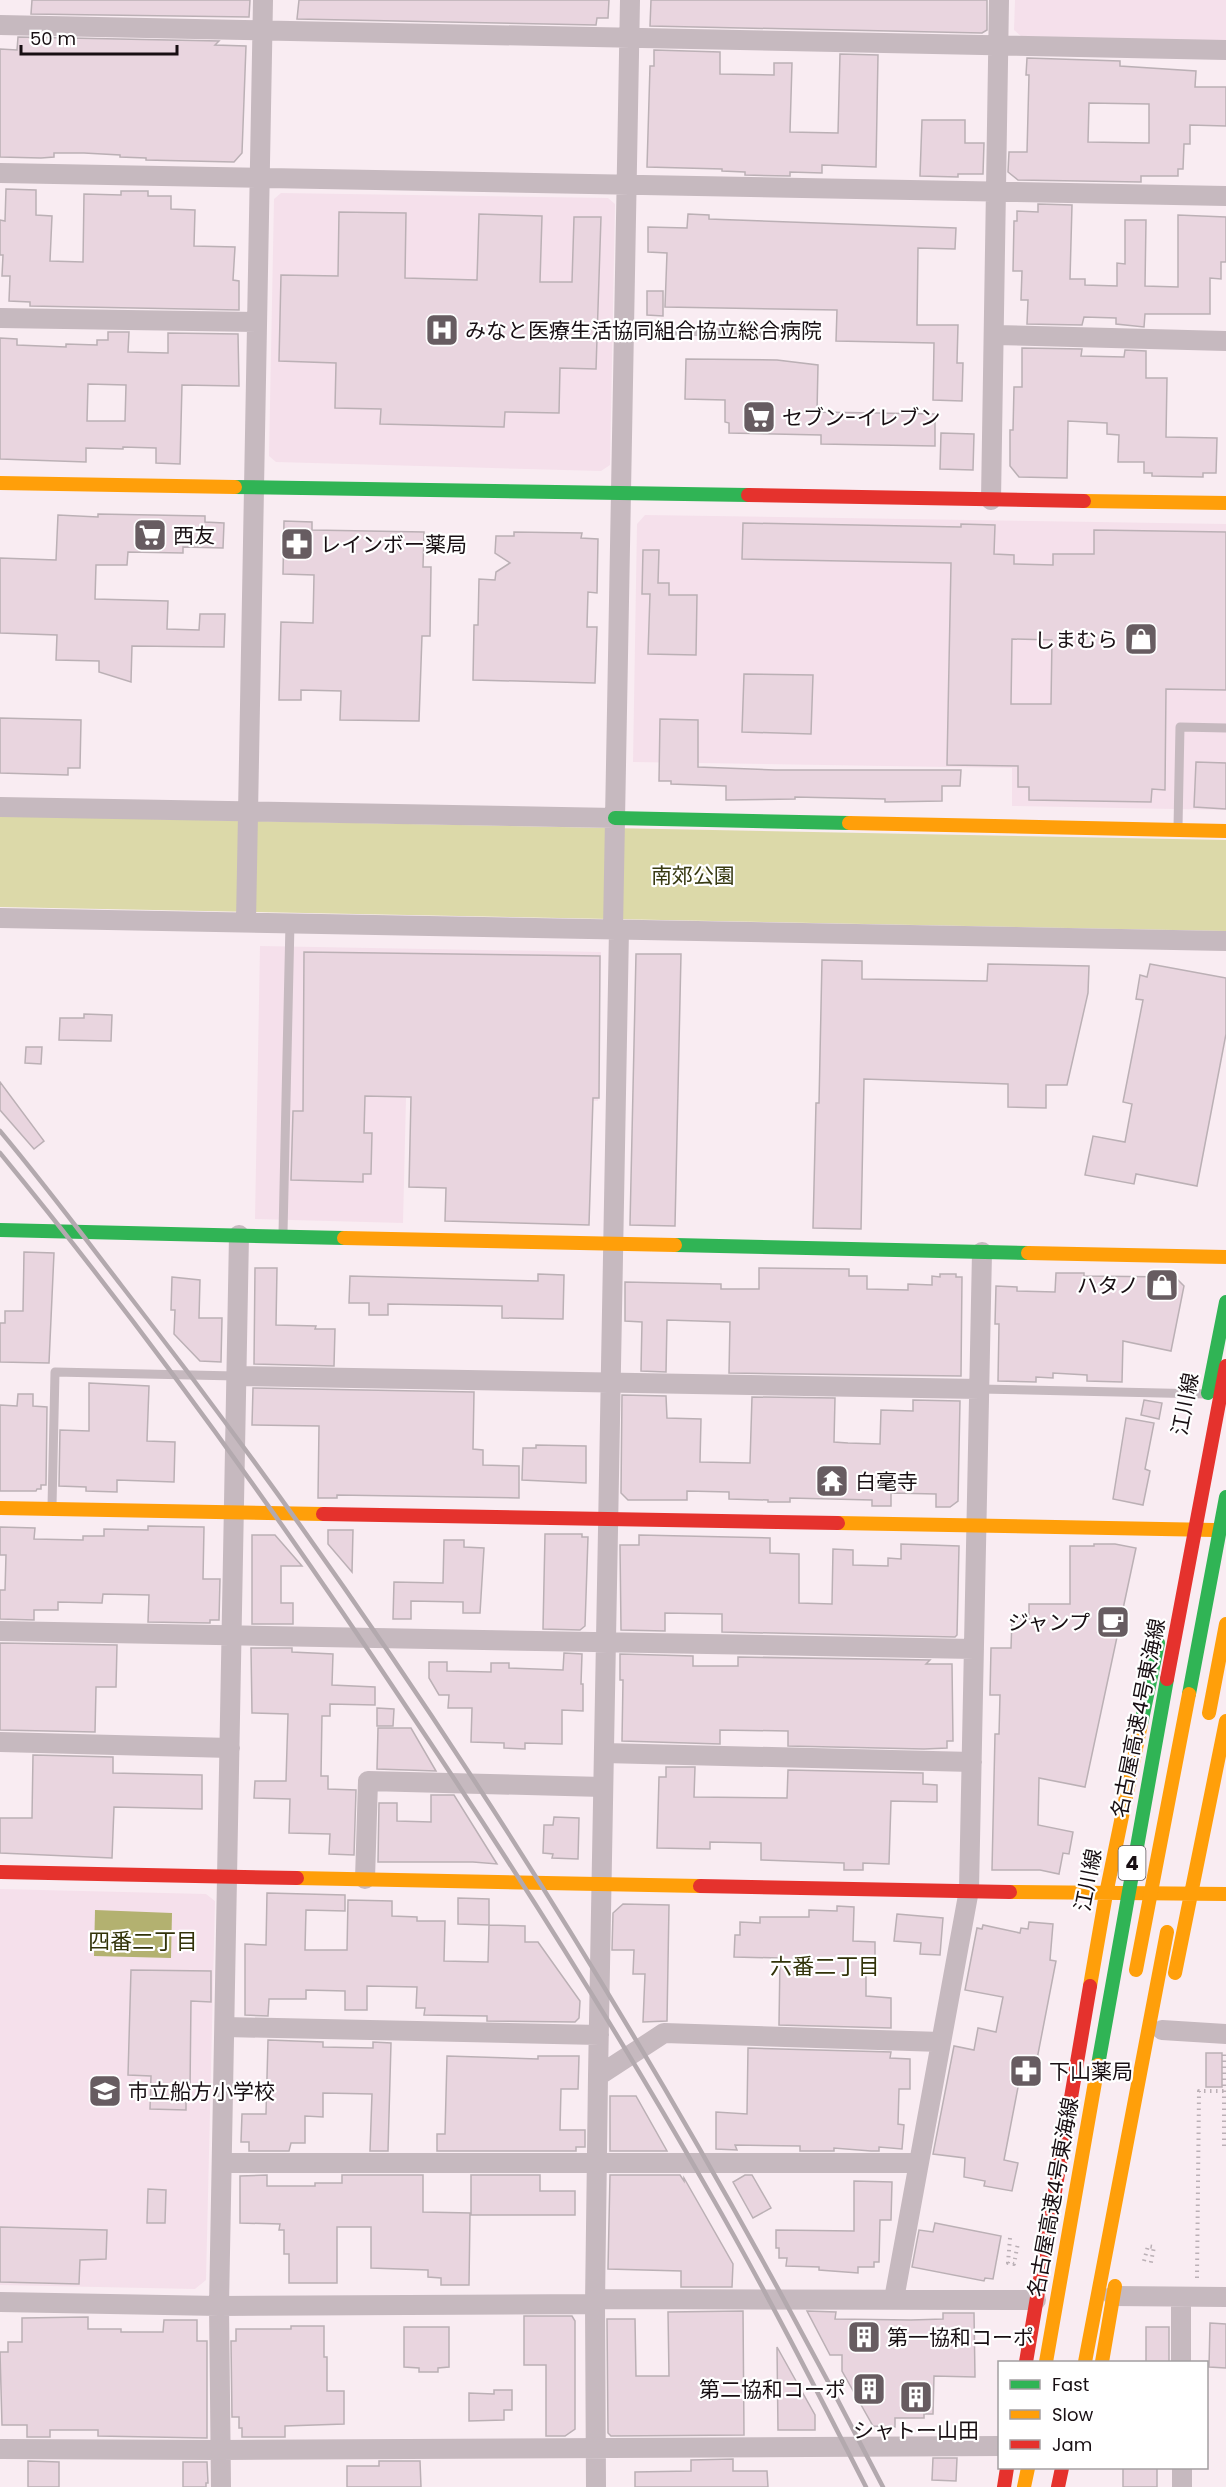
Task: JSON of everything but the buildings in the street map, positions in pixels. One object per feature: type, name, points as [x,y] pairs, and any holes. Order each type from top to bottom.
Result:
[{"type":"main road","points":[[0,483],[1226,503]]},
{"type":"main road","points":[[615,818],[1226,831]]},
{"type":"main road","points":[[0,1230],[1226,1257]]},
{"type":"main road","name":"江川線","points":[[1174,1563],[1226,1302]]},
{"type":"main road","name":"名古屋高速4号東海線","points":[[1048,2361],[1136,1844],[1226,1366]]},
{"type":"main road","points":[[1135,1979],[1226,1497]]},
{"type":"main road","points":[[0,1508],[1226,1530]]},
{"type":"main road","points":[[1206,1726],[1226,1624]]},
{"type":"main road","name":"江川線","points":[[1026,2361],[1106,1894],[1160,1632]]},
{"type":"main road","points":[[1172,1984],[1226,1720]]},
{"type":"main road","points":[[0,1872],[1106,1894],[1226,1894]]},
{"type":"main road","name":"4","points":[[1085,2361],[1176,1885]]},
{"type":"main road","points":[[1154,2076],[1164,2024]]},
{"type":"main road","points":[[1102,2361],[1118,2273]]},
{"type":"main road","points":[[1048,2361],[1071,2304]]},
{"type":"main road","points":[[1004,2487],[1007,2469]]},
{"type":"main road","points":[[1024,2487],[1028,2469]]},
{"type":"main road","points":[[1058,2487],[1062,2469]]},
{"type":"street","points":[[246,922],[263,0]]},
{"type":"street","points":[[596,2487],[595,2302],[613,1244],[615,818],[630,0]]},
{"type":"street","points":[[991,500],[999,0]]},
{"type":"street","points":[[0,26],[629,37],[1226,51]]},
{"type":"street","points":[[0,173],[1226,196]]},
{"type":"street","points":[[0,318],[257,322]]},
{"type":"street","points":[[994,335],[1226,341]]},
{"type":"street","points":[[0,807],[615,818]]},
{"type":"street","points":[[0,918],[1226,941]]},
{"type":"street","points":[[221,2487],[219,2306],[239,1235]]},
{"type":"street","points":[[894,2299],[969,1890],[982,1252]]},
{"type":"street","points":[[236,1376],[979,1389]]},
{"type":"street","points":[[0,1631],[974,1649]]},
{"type":"street","points":[[0,1742],[230,1748]]},
{"type":"street","points":[[604,1753],[972,1762]]},
{"type":"street","points":[[365,1879],[368,1781],[603,1787]]},
{"type":"street","points":[[1164,2024],[1225,2034]]},
{"type":"street","points":[[225,2027],[599,2035]]},
{"type":"street","points":[[598,2076],[664,2033],[941,2042]]},
{"type":"street","points":[[222,2163],[919,2163]]},
{"type":"street","points":[[1113,2296],[1226,2297]]},
{"type":"street","points":[[1181,2361],[1189,2297]]},
{"type":"street","points":[[0,2302],[219,2306],[894,2299],[1036,2300]]},
{"type":"street","points":[[0,2449],[998,2446]]},
{"type":"street","points":[[1182,2469],[1182,2487]]},
{"type":"lane","points":[[624,330],[816,334]]},
{"type":"lane","points":[[1178,830],[1180,727],[1226,729]]},
{"type":"lane","points":[[283,1236],[290,923]]},
{"type":"lane","points":[[52,1509],[55,1372],[236,1376]]},
{"type":"lane","points":[[979,1389],[1208,1394]]},
{"type":"path","points":[[1224,2146],[1225,2034]]},
{"type":"path","points":[[1189,2297],[1199,2091],[1225,2091]]},
{"type":"path","points":[[1010,2238],[1008,2263],[1014,2264],[1018,2243]]},
{"type":"path","points":[[1144,2261],[1148,2246],[1154,2247],[1150,2267]]},
{"type":"shaded area","points":[[1015,0],[1226,0],[1226,43],[1023,38],[1014,30]]},
{"type":"shaded area","name":"みなと医療生活協同組合協立総合病院","points":[[281,193],[608,198],[615,204],[610,465],[601,471],[276,462],[269,456],[274,199]]},
{"type":"shaded area","points":[[645,515],[1226,524],[1226,810],[1012,806],[1012,768],[633,762],[637,524]]},
{"type":"shaded area","points":[[260,946],[601,952],[598,1101],[406,1098],[403,1223],[255,1219]]},
{"type":"shaded area","name":"市立船方小学校","points":[[0,1889],[206,1894],[215,1901],[206,2280],[195,2289],[0,2285]]},
{"type":"shaded area","points":[[95,1910],[172,1913],[171,1958],[94,1956]]},
{"type":"green space","name":"南郊公園","points":[[0,816],[1226,840],[1226,931],[0,907]]},
{"type":"railway","points":[[0,1131],[229,1427],[333,1571],[433,1718],[624,2019],[800,2329],[883,2487]]},
{"type":"railway","points":[[0,1153],[158,1354],[258,1491],[355,1631],[482,1822],[598,2004],[708,2190],[769,2300],[866,2487]]},
{"type":"traffic: fast","points":[[235,487],[748,495]]},
{"type":"traffic: fast","points":[[615,818],[849,823]]},
{"type":"traffic: fast","points":[[0,1230],[344,1238]]},
{"type":"traffic: fast","points":[[675,1245],[1028,1253]]},
{"type":"traffic: fast","points":[[1208,1393],[1226,1302]]},
{"type":"traffic: fast","points":[[1189,1694],[1226,1497]]},
{"type":"traffic: fast","points":[[1141,1724],[1158,1643]]},
{"type":"traffic: fast","points":[[1098,2065],[1167,1679]]},
{"type":"traffic: slow","points":[[0,483],[235,487]]},
{"type":"traffic: slow","points":[[1084,501],[1226,503]]},
{"type":"traffic: slow","points":[[849,823],[1226,831]]},
{"type":"traffic: slow","points":[[344,1238],[675,1245]]},
{"type":"traffic: slow","points":[[1028,1253],[1226,1257]]},
{"type":"traffic: slow","points":[[0,1508],[323,1514]]},
{"type":"traffic: slow","points":[[838,1523],[1214,1530]]},
{"type":"traffic: slow","points":[[1209,1713],[1226,1624]]},
{"type":"traffic: slow","points":[[1136,1970],[1189,1694]]},
{"type":"traffic: slow","points":[[1175,1973],[1226,1721]]},
{"type":"traffic: slow","points":[[1090,1986],[1106,1894],[1141,1724]]},
{"type":"traffic: slow","points":[[297,1878],[700,1886]]},
{"type":"traffic: slow","points":[[1010,1892],[1226,1894]]},
{"type":"traffic: slow","points":[[1085,2361],[1167,1932]]},
{"type":"traffic: slow","points":[[1046,2361],[1098,2065]]},
{"type":"traffic: slow","points":[[1102,2361],[1115,2286]]},
{"type":"traffic: slow","points":[[1024,2487],[1028,2469]]},
{"type":"traffic: jam","points":[[748,495],[1084,501]]},
{"type":"traffic: jam","points":[[1167,1679],[1226,1366]]},
{"type":"traffic: jam","points":[[323,1514],[838,1523]]},
{"type":"traffic: jam","points":[[0,1872],[297,1878]]},
{"type":"traffic: jam","points":[[700,1886],[1010,1892]]},
{"type":"traffic: jam","points":[[1026,2361],[1090,1986]]},
{"type":"traffic: jam","points":[[1004,2487],[1007,2469]]},
{"type":"traffic: jam","points":[[1058,2487],[1062,2469]]},
{"type":"place","name":"みなと医療生活協同組合協立総合病院","points":[[442,330]]},
{"type":"place","name":"セブン-イレブン","points":[[759,417]]},
{"type":"place","name":"西友","points":[[150,535]]},
{"type":"place","name":"レインボー薬局","points":[[297,544]]},
{"type":"place","name":"しまむら","points":[[1141,639]]},
{"type":"place","name":"ハタノ","points":[[1162,1285]]},
{"type":"place","name":"白毫寺","points":[[832,1481]]},
{"type":"place","name":"ジャンプ","points":[[1113,1622]]},
{"type":"place","name":"下山薬局","points":[[1026,2071]]},
{"type":"place","name":"市立船方小学校","points":[[105,2091]]},
{"type":"place","name":"第一協和コーポ","points":[[864,2337]]},
{"type":"place","name":"第二協和コーポ","points":[[869,2389]]},
{"type":"place","name":"シャトー山田","points":[[916,2397]]},
{"type":"district","name":"四番二丁目","points":[[143,1941]]},
{"type":"district","name":"六番二丁目","points":[[825,1966]]}]
